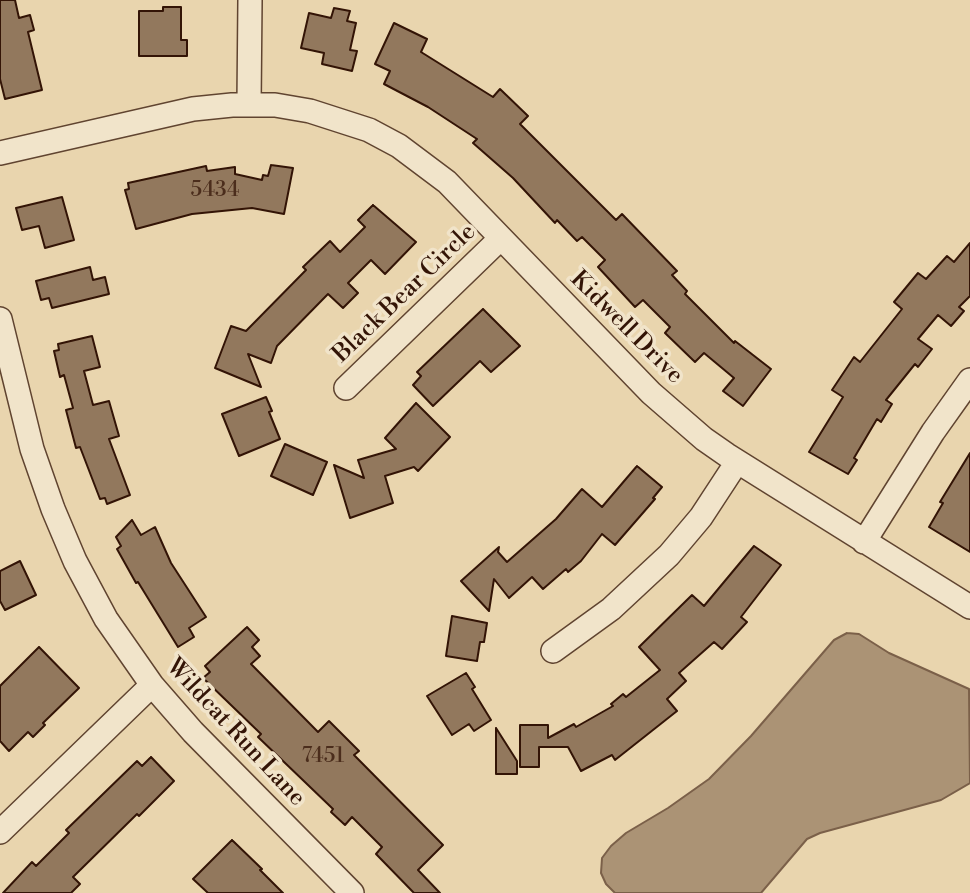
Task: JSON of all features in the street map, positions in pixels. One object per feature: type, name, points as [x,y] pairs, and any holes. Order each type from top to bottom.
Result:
[{"type":"street","points":[[249,104],[250,0]]},
{"type":"street","name":"Kidwell Drive","points":[[0,153],[193,109],[249,104],[275,105],[319,113],[385,138],[433,170],[651,393],[704,439],[970,607]]},
{"type":"street","name":"Black Bear Circle","points":[[346,388],[501,238]]},
{"type":"street","name":"Wildcat Run Lane","points":[[0,320],[32,449],[75,561],[106,619],[152,685],[193,732],[352,893]]},
{"type":"street","points":[[864,542],[933,432],[970,380]]},
{"type":"street","points":[[553,651],[624,598],[669,555],[701,517],[737,462]]},
{"type":"street","points":[[0,832],[152,685]]},
{"type":"shaded area","points":[[847,633],[859,634],[889,653],[969,689],[970,783],[941,800],[820,833],[807,839],[761,893],[615,893],[606,884],[601,873],[602,858],[611,846],[626,833],[709,779],[751,736],[834,640]]},
{"type":"building","points":[[0,0],[15,0],[19,18],[30,15],[34,30],[28,32],[42,90],[5,99],[0,79]]},
{"type":"building","points":[[163,7],[181,7],[181,40],[187,40],[187,56],[139,56],[139,11],[163,11]]},
{"type":"building","points":[[334,8],[350,11],[347,21],[356,23],[350,50],[357,51],[352,71],[322,64],[324,53],[301,48],[309,13],[331,18]]},
{"type":"building","points":[[394,23],[427,39],[421,52],[493,97],[500,89],[528,116],[520,124],[616,220],[622,214],[677,271],[672,275],[687,291],[685,294],[734,343],[735,341],[771,369],[743,406],[723,391],[734,378],[704,353],[695,362],[665,333],[670,327],[643,300],[635,307],[598,267],[605,260],[582,237],[577,241],[557,220],[555,223],[513,178],[473,143],[477,139],[428,107],[384,84],[390,71],[375,64]]},
{"type":"building","points":[[271,165],[293,168],[284,214],[252,208],[192,214],[136,229],[125,190],[129,189],[128,183],[206,166],[207,171],[235,167],[235,174],[262,180],[263,175],[268,176]]},
{"type":"building","points":[[62,197],[74,240],[45,248],[39,226],[22,230],[16,208]]},
{"type":"building","points":[[373,205],[416,242],[385,274],[371,260],[348,283],[358,293],[343,308],[328,294],[277,346],[271,363],[248,354],[261,387],[215,368],[231,326],[246,331],[306,270],[303,267],[330,241],[340,252],[365,227],[358,220]]},
{"type":"building","points":[[970,243],[970,296],[959,307],[964,311],[951,326],[938,315],[918,339],[932,349],[918,367],[915,364],[886,400],[892,404],[881,422],[877,419],[854,458],[857,460],[848,474],[809,452],[843,397],[832,390],[854,357],[860,362],[902,309],[894,302],[918,273],[926,279],[947,256],[954,262]]},
{"type":"building","points":[[90,267],[93,280],[105,277],[109,294],[52,308],[49,298],[41,300],[36,281]]},
{"type":"building","points":[[483,309],[520,346],[491,372],[480,361],[433,406],[413,385],[421,376],[417,372]]},
{"type":"building","points":[[92,336],[100,367],[84,371],[93,405],[109,401],[119,436],[109,439],[130,495],[107,504],[105,498],[100,499],[80,447],[76,448],[66,410],[73,408],[64,375],[60,377],[54,351],[59,350],[58,344]]},
{"type":"building","points":[[266,397],[280,439],[239,456],[222,414]]},
{"type":"building","points":[[416,403],[450,437],[418,471],[414,467],[385,476],[393,503],[350,518],[334,465],[364,478],[358,460],[396,449],[385,438]]},
{"type":"building","points":[[285,444],[327,462],[313,495],[271,476]]},
{"type":"building","points":[[970,453],[970,552],[929,527],[943,503],[940,502]]},
{"type":"building","points":[[637,466],[662,487],[653,498],[655,499],[615,545],[602,534],[581,561],[568,572],[566,569],[543,589],[532,577],[509,598],[494,579],[489,611],[461,581],[499,547],[498,552],[507,562],[556,519],[582,489],[602,507]]},
{"type":"building","points":[[132,520],[141,535],[155,527],[171,563],[206,617],[189,628],[194,637],[178,647],[117,549],[121,546],[116,537]]},
{"type":"building","points":[[754,546],[781,565],[741,617],[747,622],[722,649],[714,642],[679,673],[686,681],[667,699],[677,711],[615,760],[612,755],[581,771],[568,747],[539,747],[539,767],[520,767],[520,725],[548,725],[548,738],[574,724],[576,727],[613,706],[611,704],[623,694],[626,697],[660,670],[639,647],[692,595],[704,606]]},
{"type":"building","points":[[20,561],[36,595],[5,610],[0,601],[0,571]]},
{"type":"building","points":[[452,616],[487,623],[477,661],[446,656]]},
{"type":"building","points":[[247,627],[259,640],[252,647],[260,656],[251,664],[318,732],[329,721],[359,751],[354,755],[443,845],[418,870],[440,893],[414,893],[376,854],[382,847],[352,817],[345,825],[331,812],[333,809],[258,737],[261,734],[203,678],[210,672],[205,666]]},
{"type":"building","points":[[39,647],[79,688],[43,723],[45,725],[33,737],[28,732],[9,751],[0,741],[0,686]]},
{"type":"building","points":[[466,673],[475,687],[472,689],[491,720],[474,731],[469,724],[452,735],[427,696]]},
{"type":"building","points":[[496,728],[517,761],[517,774],[496,774]]},
{"type":"building","points":[[151,757],[174,781],[73,877],[80,884],[71,893],[3,893],[32,862],[36,866],[69,833],[66,830],[137,761],[142,766]]},
{"type":"building","points":[[232,840],[283,893],[208,893],[193,879]]}]
